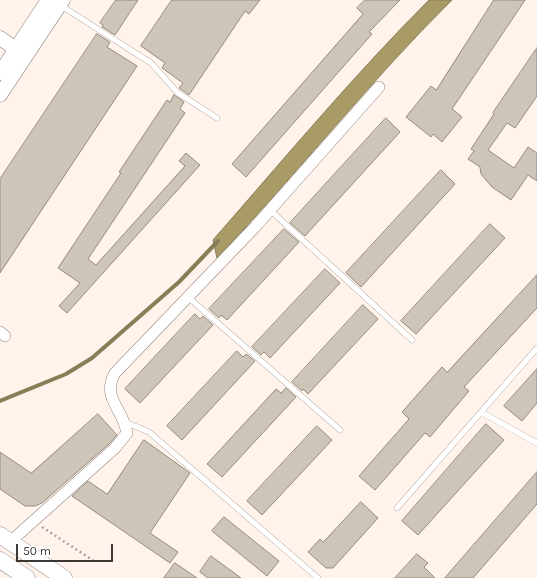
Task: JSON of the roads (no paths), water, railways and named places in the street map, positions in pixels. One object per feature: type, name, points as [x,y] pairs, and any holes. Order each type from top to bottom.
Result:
[{"type":"main road","points":[[5,538],[64,578]]},
{"type":"main road","points":[[0,560],[27,578]]},
{"type":"street","points":[[0,95],[21,53],[57,2]]},
{"type":"street","points":[[0,38],[21,53]]},
{"type":"street","points":[[0,73],[21,53]]},
{"type":"street","points":[[5,538],[33,521],[121,442],[127,433],[125,422],[110,396],[110,383],[115,373],[270,210],[379,87]]},
{"type":"lane","points":[[57,2],[151,63],[178,94],[217,118]]},
{"type":"lane","points":[[270,210],[412,340]]},
{"type":"lane","points":[[188,297],[340,430]]},
{"type":"lane","points":[[397,508],[537,348]]},
{"type":"lane","points":[[481,412],[537,443]]},
{"type":"lane","points":[[125,422],[149,432],[318,578]]},
{"type":"waterway","points":[[0,401],[66,374],[92,358],[179,282],[218,241]]}]
